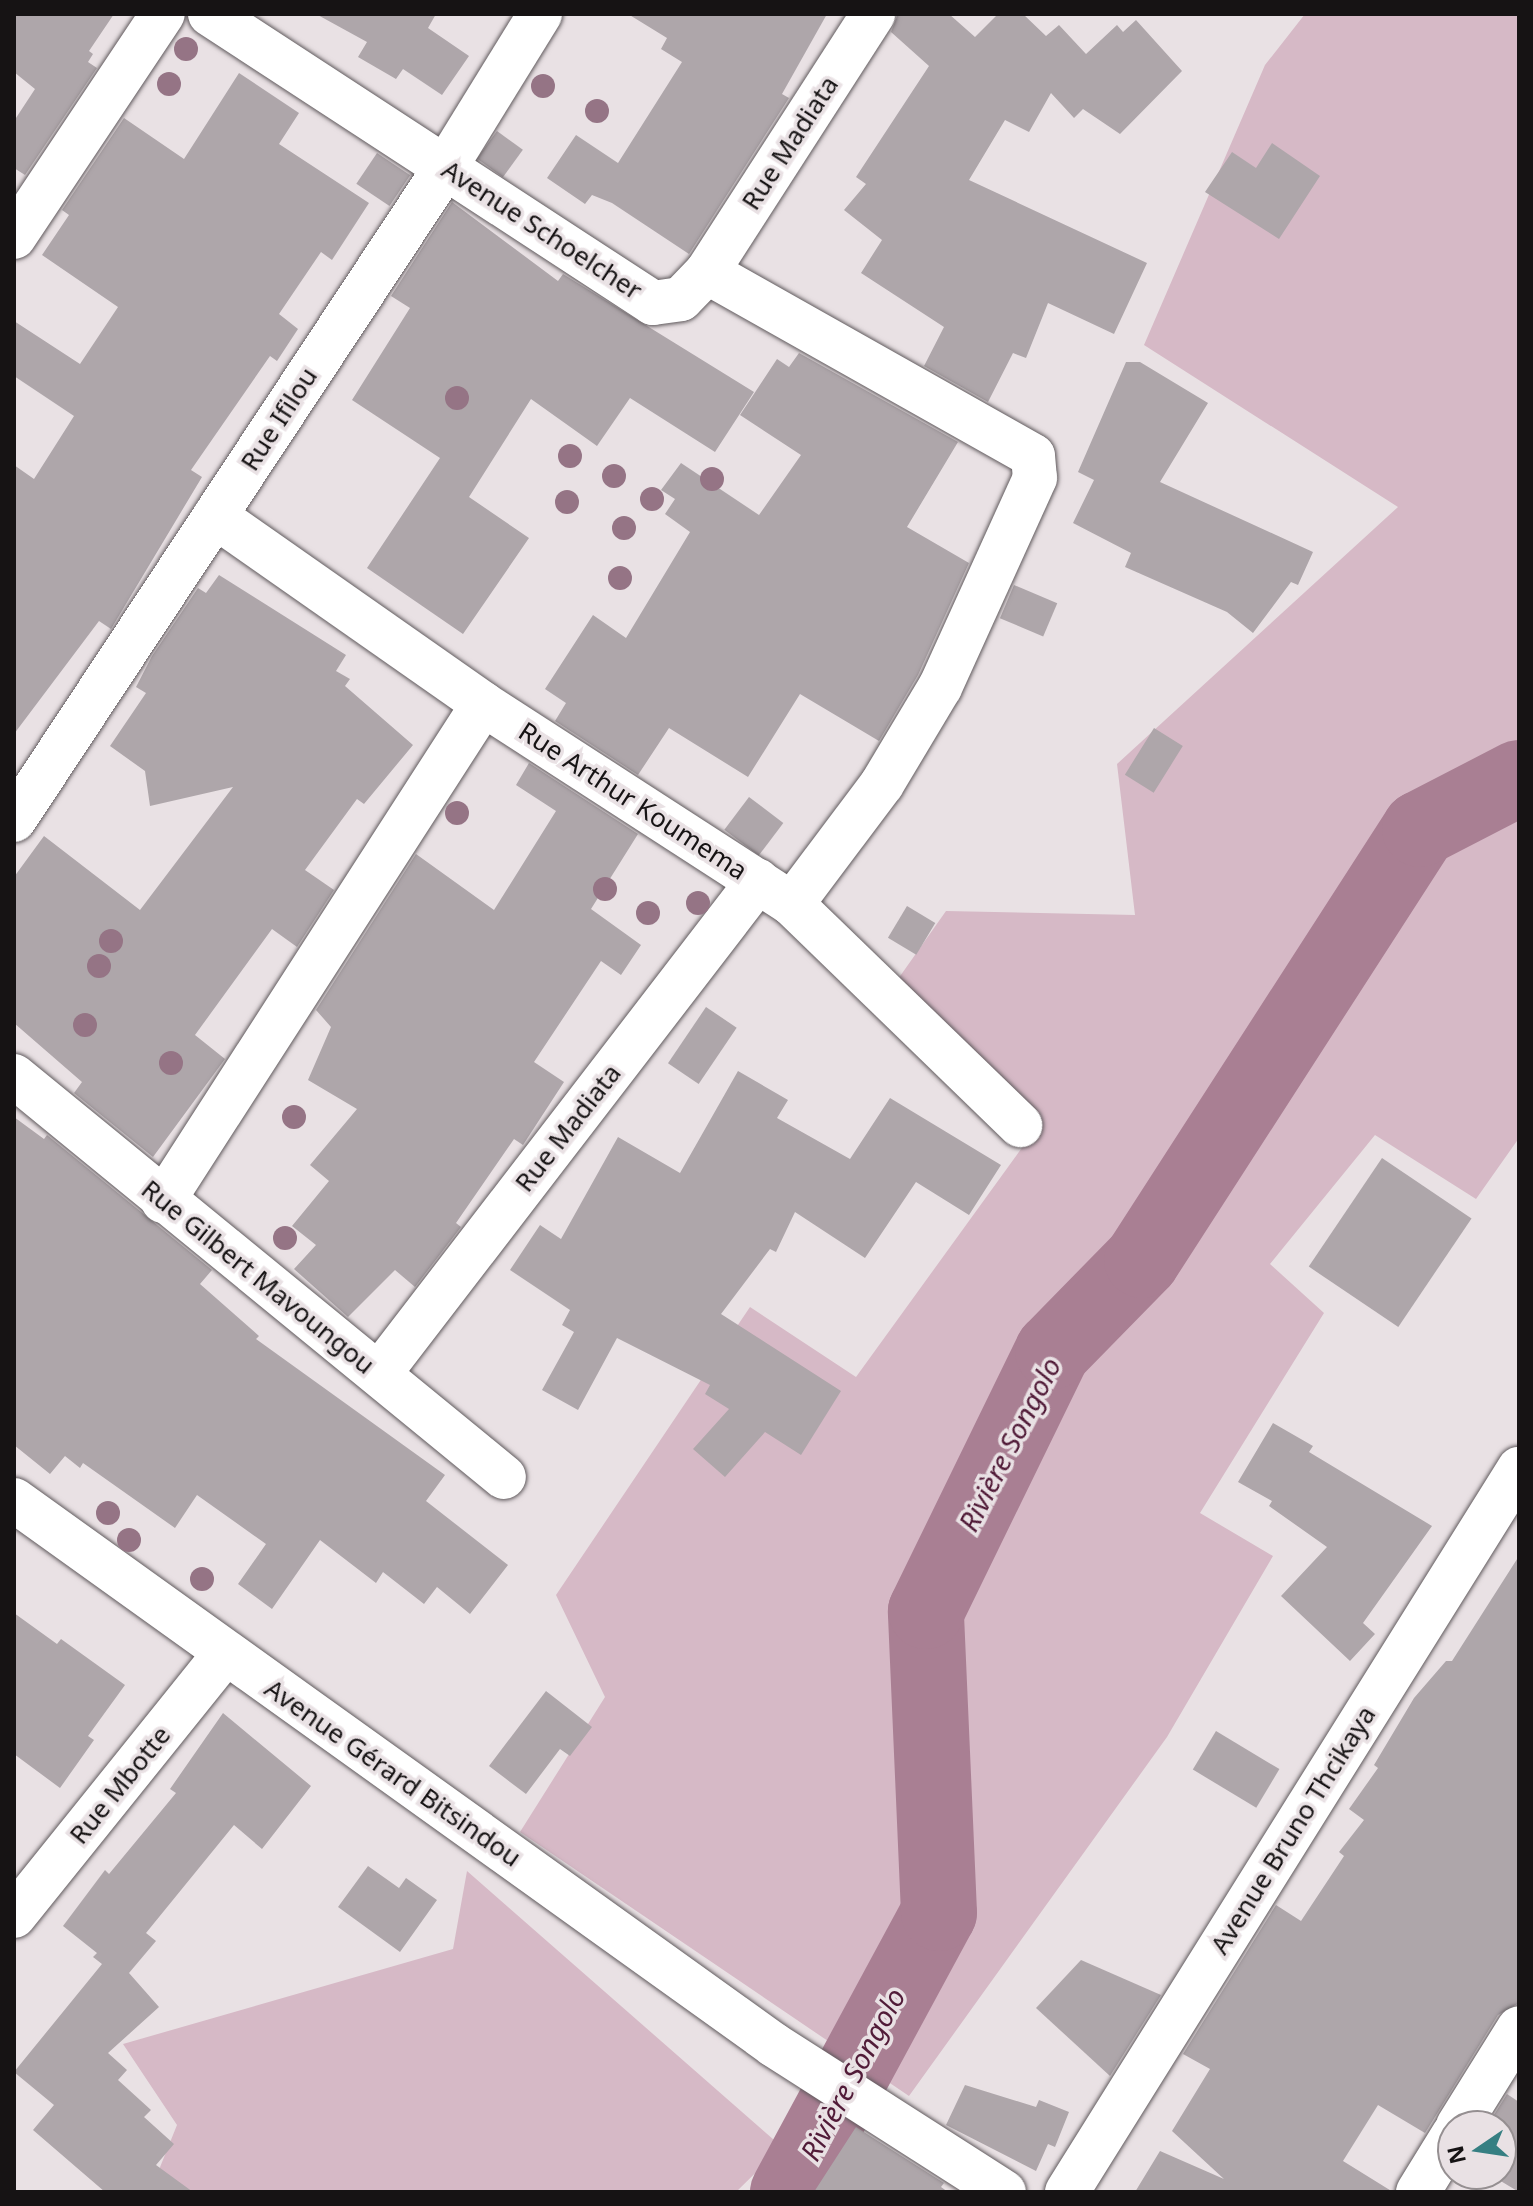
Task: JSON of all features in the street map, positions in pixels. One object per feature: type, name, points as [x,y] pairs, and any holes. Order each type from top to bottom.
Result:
[{"type":"street","points":[[14,237],[163,14]]},
{"type":"street","name":"Avenue Schoelcher","points":[[210,14],[653,303],[681,299],[707,272]]},
{"type":"street","name":"Rue Ifilou","points":[[14,820],[445,168],[540,14]]},
{"type":"street","name":"Rue Madiata","points":[[379,1374],[775,893],[882,784],[940,687],[1037,470],[1033,456],[707,272],[873,14]]},
{"type":"street","name":"Rue Arthur Koumema","points":[[215,516],[483,704],[775,893],[1020,1125]]},
{"type":"street","points":[[163,1201],[483,704]]},
{"type":"street","name":"Rue Gilbert Mavoungou","points":[[14,1076],[504,1477]]},
{"type":"street","name":"Avenue Bruno Thcikaya","points":[[1067,2192],[1519,1469]]},
{"type":"street","name":"Avenue Gérard Bitsindou","points":[[14,1500],[774,2045],[1004,2192]]},
{"type":"street","name":"Rue Mbotte","points":[[14,1916],[225,1654]]},
{"type":"street","points":[[1468,2110],[1519,2028]]},
{"type":"street","points":[[1418,2192],[1437,2161]]},
{"type":"shaded area","points":[[1305,14],[1519,14],[1519,1138],[1476,1199],[1375,1135],[1270,1264],[1324,1313],[1200,1513],[1273,1556],[1167,1737],[909,2096],[520,1832],[605,1697],[556,1595],[750,1307],[856,1377],[1029,1138],[879,1006],[946,911],[1135,915],[1117,764],[1398,507],[1144,345],[1265,65]]},
{"type":"shaded area","points":[[467,1871],[782,2147],[736,2192],[150,2192],[177,2125],[123,2044],[453,1949]]},
{"type":"building","points":[[14,14],[114,14],[89,51],[93,54],[88,62],[97,68],[25,175],[14,168],[14,121],[35,89],[14,72]]},
{"type":"building","points":[[316,14],[436,14],[428,28],[469,56],[442,95],[403,69],[396,79],[358,57],[367,42]]},
{"type":"building","points":[[628,14],[827,14],[782,94],[789,98],[689,254],[612,203],[592,195],[585,204],[547,178],[576,135],[618,163],[682,62],[661,49],[667,38]]},
{"type":"building","points":[[898,14],[949,14],[975,37],[998,14],[1023,14],[1046,36],[1059,25],[1086,54],[1117,25],[1123,32],[1136,20],[1182,71],[1120,134],[1083,109],[1074,118],[1051,93],[1029,132],[1005,120],[969,180],[1147,263],[1114,334],[1048,303],[1026,358],[1013,353],[988,402],[924,366],[944,327],[861,273],[882,240],[844,210],[866,184],[856,177],[929,66],[891,32]]},
{"type":"building","points":[[239,73],[299,113],[279,144],[369,203],[332,260],[321,252],[279,314],[298,329],[277,361],[270,356],[191,470],[202,477],[111,629],[99,621],[14,734],[14,465],[34,479],[74,416],[14,376],[14,321],[80,364],[118,307],[42,255],[69,215],[62,210],[124,118],[184,159]]},
{"type":"building","points":[[497,131],[523,150],[503,177],[477,159]]},
{"type":"building","points":[[1272,143],[1320,176],[1279,239],[1205,192],[1232,152],[1256,168]]},
{"type":"building","points":[[377,153],[410,175],[389,206],[356,184]]},
{"type":"building","points":[[452,202],[558,281],[563,274],[754,392],[715,452],[630,398],[597,446],[531,399],[469,497],[529,538],[463,634],[367,568],[440,458],[352,400],[410,308],[391,296]]},
{"type":"building","points":[[799,353],[958,442],[907,527],[969,563],[918,675],[879,741],[800,694],[748,777],[669,728],[638,775],[555,721],[566,703],[545,689],[593,615],[626,638],[690,532],[665,514],[675,499],[661,490],[681,463],[759,515],[801,455],[740,415],[777,359],[789,367]]},
{"type":"building","points":[[1126,362],[1140,362],[1208,403],[1160,482],[1313,552],[1298,585],[1291,582],[1253,633],[1227,612],[1125,567],[1131,553],[1073,523],[1094,480],[1078,472]]},
{"type":"building","points":[[219,575],[346,655],[336,671],[350,679],[345,686],[413,745],[364,804],[357,799],[305,870],[334,890],[297,947],[272,929],[195,1035],[225,1059],[153,1157],[74,1093],[82,1082],[14,1023],[14,877],[44,836],[140,910],[233,787],[150,806],[145,771],[110,746],[146,693],[136,687],[152,656],[198,588],[206,593]]},
{"type":"building","points":[[1014,585],[1057,603],[1043,637],[1000,618]]},
{"type":"building","points":[[1154,728],[1183,746],[1154,793],[1125,775]]},
{"type":"building","points":[[529,763],[638,834],[591,909],[641,945],[621,975],[601,961],[534,1062],[564,1082],[523,1145],[514,1139],[456,1223],[461,1227],[415,1287],[395,1270],[348,1317],[294,1269],[316,1245],[292,1226],[329,1181],[310,1165],[357,1109],[308,1080],[331,1027],[316,1010],[416,854],[494,910],[556,811],[516,785]]},
{"type":"building","points":[[749,797],[783,823],[759,856],[724,830]]},
{"type":"building","points":[[907,906],[935,923],[916,955],[888,938]]},
{"type":"building","points":[[706,1007],[737,1028],[699,1084],[668,1063]]},
{"type":"building","points":[[738,1071],[788,1100],[777,1118],[850,1159],[890,1098],[1001,1165],[969,1215],[916,1182],[865,1258],[795,1212],[776,1252],[770,1249],[721,1314],[841,1391],[801,1455],[765,1432],[725,1477],[693,1449],[729,1409],[705,1394],[710,1385],[617,1338],[578,1410],[542,1390],[574,1332],[562,1325],[570,1310],[510,1270],[540,1225],[561,1239],[618,1137],[680,1173]]},
{"type":"building","points":[[14,1117],[44,1139],[47,1135],[212,1270],[200,1284],[259,1336],[256,1339],[445,1475],[426,1501],[508,1565],[470,1614],[437,1587],[424,1604],[383,1572],[376,1583],[320,1540],[272,1609],[238,1584],[266,1544],[197,1495],[175,1528],[83,1463],[80,1468],[65,1456],[50,1474],[14,1445]]},
{"type":"building","points":[[1382,1158],[1472,1218],[1398,1327],[1309,1267]]},
{"type":"building","points":[[1273,1423],[1313,1446],[1309,1452],[1432,1526],[1363,1623],[1375,1634],[1350,1661],[1281,1596],[1327,1547],[1269,1506],[1272,1501],[1238,1482]]},
{"type":"building","points":[[1519,1556],[1519,2003],[1498,2015],[1425,2133],[1378,2105],[1343,2161],[1393,2192],[1135,2192],[1160,2151],[1224,2179],[1172,2131],[1210,2069],[1183,2054],[1276,1905],[1301,1921],[1344,1856],[1339,1852],[1364,1820],[1349,1809],[1378,1768],[1374,1765],[1414,1698],[1446,1661],[1452,1661]]},
{"type":"building","points":[[14,1613],[57,1644],[61,1639],[125,1685],[88,1736],[94,1740],[60,1788],[14,1754]]},
{"type":"building","points":[[546,1691],[592,1727],[570,1756],[560,1749],[526,1794],[489,1766]]},
{"type":"building","points":[[223,1713],[311,1786],[262,1849],[234,1825],[146,1933],[156,1941],[129,1973],[159,2007],[108,2053],[127,2070],[118,2080],[151,2110],[144,2117],[174,2144],[156,2165],[193,2192],[105,2192],[33,2130],[54,2105],[14,2072],[102,1964],[93,1957],[97,1953],[63,1926],[105,1870],[109,1874],[176,1793],[170,1789]]},
{"type":"building","points":[[1216,1731],[1279,1769],[1256,1808],[1193,1770]]},
{"type":"building","points":[[368,1866],[399,1888],[406,1878],[437,1900],[400,1952],[338,1907]]},
{"type":"building","points":[[1081,1960],[1161,1995],[1110,2076],[1036,2008]]},
{"type":"building","points":[[965,2085],[1036,2107],[1039,2100],[1069,2112],[1055,2147],[1048,2144],[1036,2171],[946,2125]]},
{"type":"building","points":[[1507,2094],[1519,2102],[1519,2192],[1516,2190],[1517,2110],[1497,2110]]},
{"type":"building","points":[[856,2127],[944,2183],[941,2187],[948,2192],[814,2192]]},
{"type":"waterway","name":"Rivière Songolo","points":[[788,2192],[939,1913],[926,1611],[1053,1351],[1142,1260],[1420,829],[1519,778]]}]
